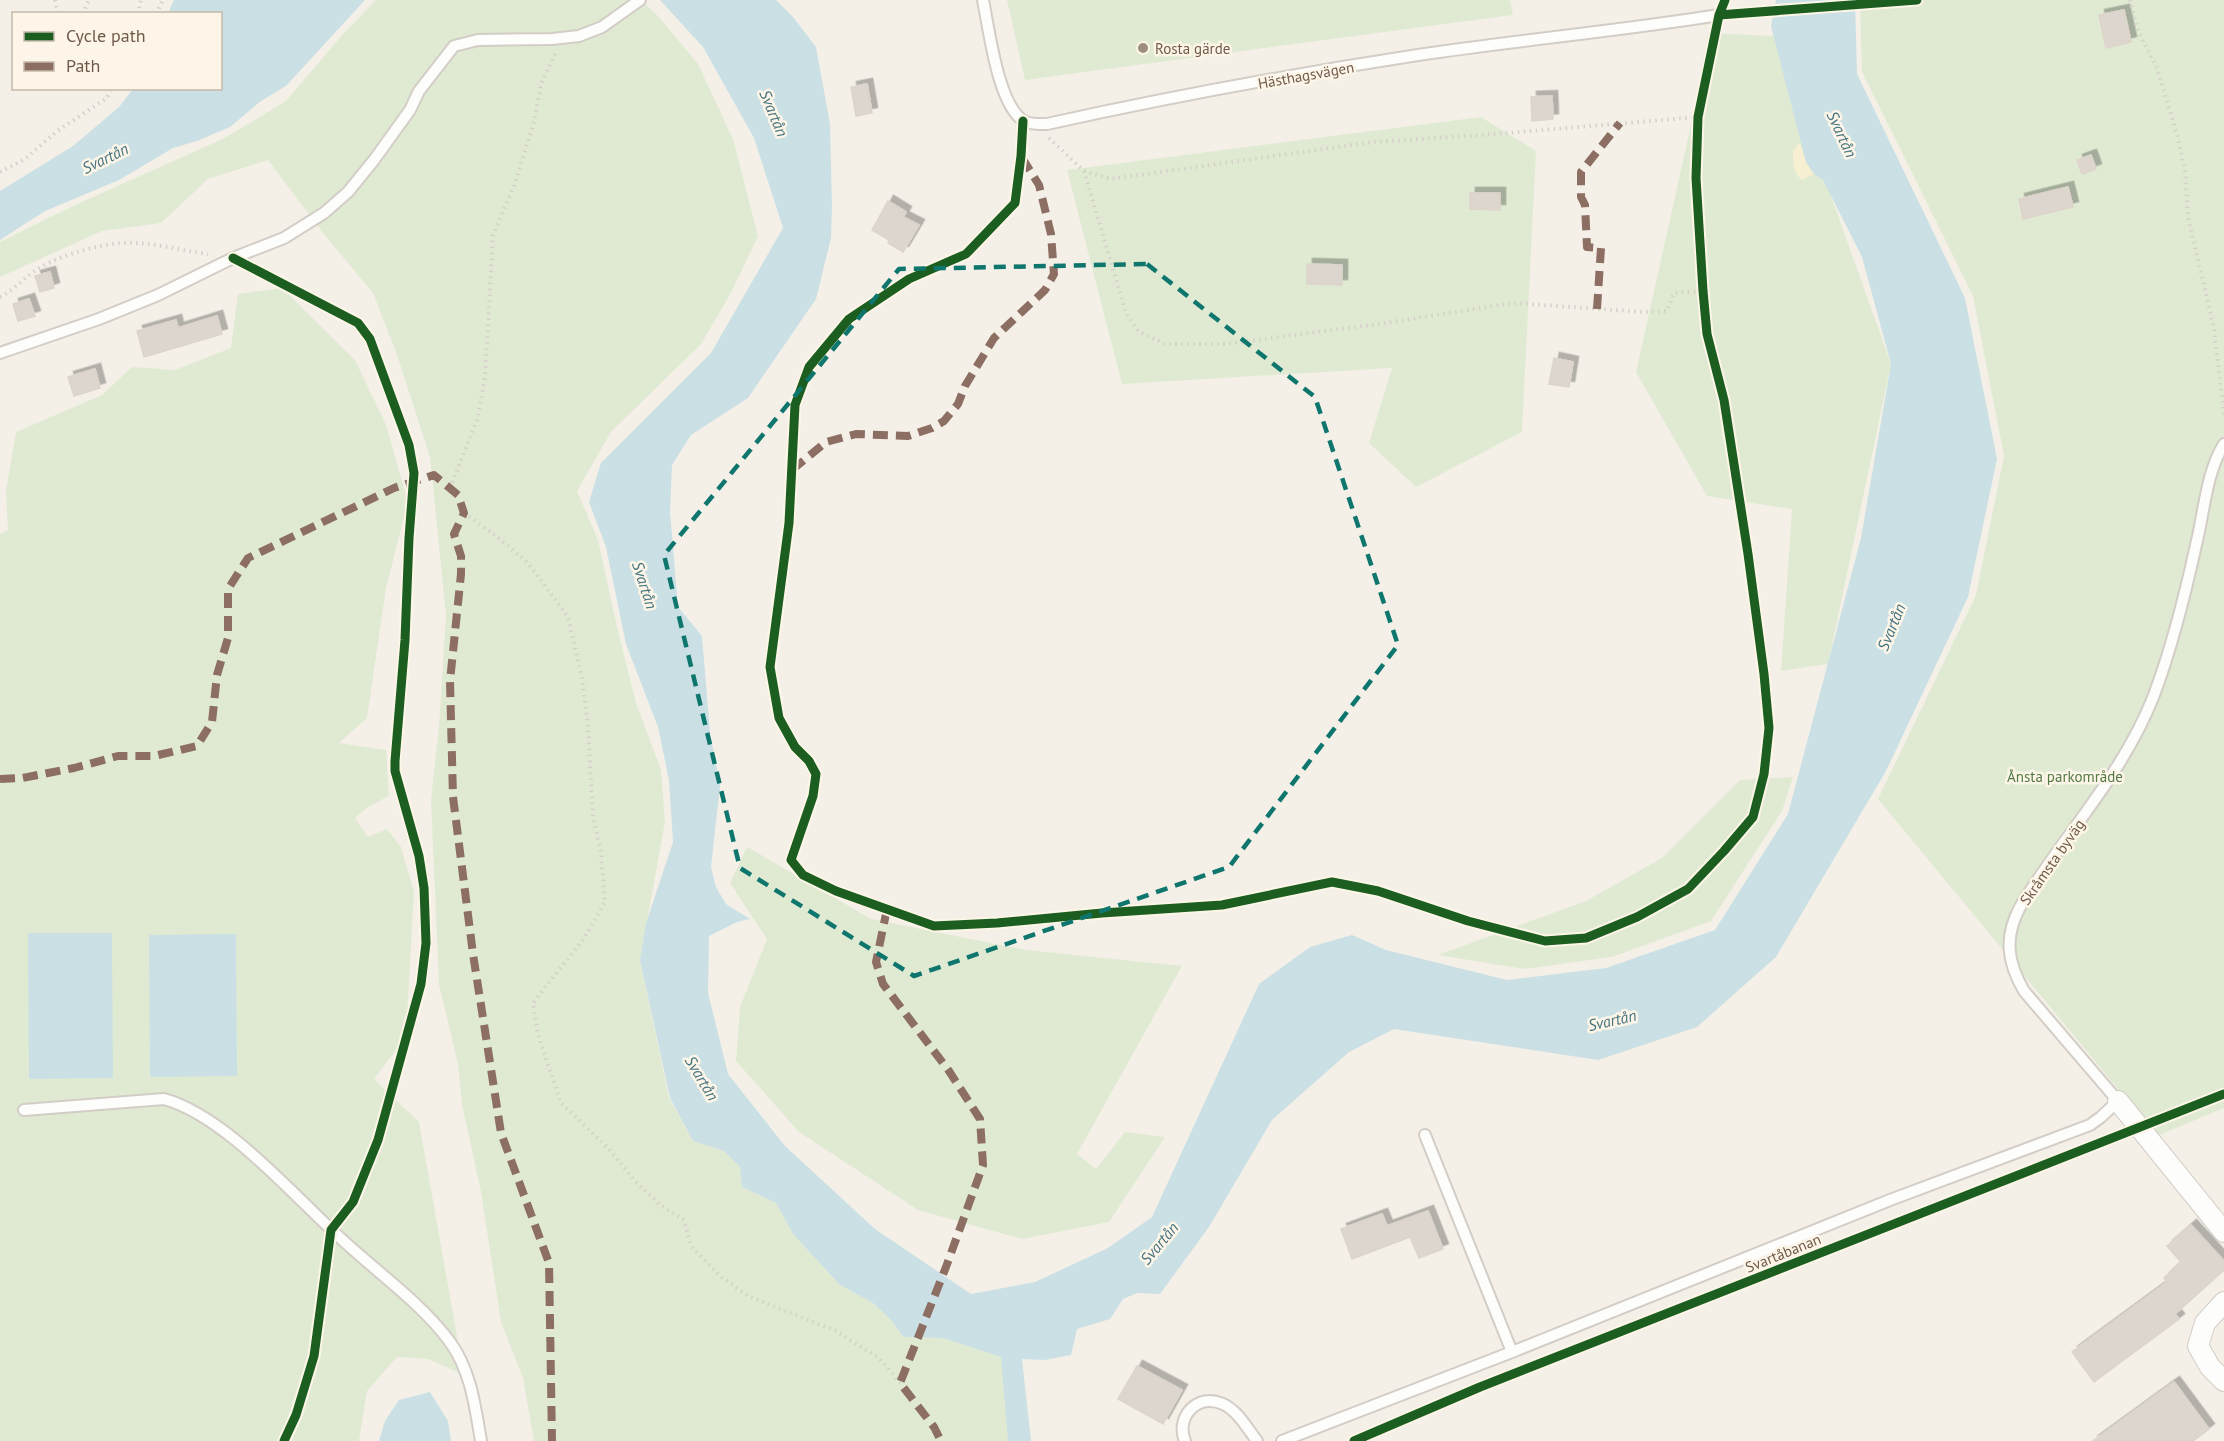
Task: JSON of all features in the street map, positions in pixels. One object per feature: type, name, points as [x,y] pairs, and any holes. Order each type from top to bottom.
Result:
[{"type":"street","name":"Skråmsta byväg","points":[[2118,1101],[2224,1232]]},
{"type":"street","points":[[2224,1302],[2205,1323],[2198,1346],[2210,1367],[2224,1381]]},
{"type":"lane","points":[[983,0],[1002,89],[1010,106],[1023,121]]},
{"type":"lane","points":[[0,353],[99,319],[158,295],[233,258],[284,238],[324,213],[348,192],[394,134],[419,91],[454,46],[478,39],[579,36],[602,27],[638,2]]},
{"type":"lane","name":"Hästhagsvägen","points":[[1023,121],[1034,124],[1047,123],[1161,100],[1418,55],[1643,27],[1719,15]]},
{"type":"lane","name":"Skråmsta byväg","points":[[2118,1101],[2024,991],[2016,978],[2010,959],[2010,931],[2030,891],[2103,790],[2143,721],[2164,664],[2193,558],[2216,459],[2224,444]]},
{"type":"lane","points":[[24,1110],[164,1099],[180,1103],[197,1112],[279,1179],[401,1292],[450,1341],[463,1362],[469,1379],[481,1441]]},
{"type":"lane","points":[[1282,1441],[1512,1352],[1890,1200],[2090,1125],[2102,1118],[2118,1101]]},
{"type":"lane","points":[[1425,1135],[1512,1352]]},
{"type":"lane","points":[[1185,1441],[1181,1432],[1183,1418],[1194,1406],[1208,1401],[1222,1403],[1237,1413],[1257,1441]]},
{"type":"path","points":[[2130,0],[2138,31],[2157,68],[2177,134],[2185,171],[2188,217],[2214,328],[2224,415]]},
{"type":"path","points":[[450,488],[477,420],[485,378],[493,235],[514,186],[534,122],[541,84],[563,38]]},
{"type":"path","points":[[0,172],[25,159],[56,132],[107,98],[110,90]]},
{"type":"path","points":[[1697,127],[1700,105]]},
{"type":"path","points":[[1023,121],[1050,139],[1084,171],[1110,179],[1373,142],[1698,117]]},
{"type":"path","points":[[1084,171],[1126,313],[1138,331],[1166,344],[1225,344],[1372,325],[1513,303],[1644,312],[1667,311],[1674,293],[1703,291]]},
{"type":"path","points":[[0,297],[10,292],[41,267],[72,255],[106,246],[134,243],[233,258]]},
{"type":"path","points":[[1702,279],[1704,302]]},
{"type":"path","points":[[462,507],[468,516],[528,563],[568,617],[582,678],[588,726],[593,817],[601,852],[605,902],[585,937],[534,1003],[538,1035],[561,1103],[609,1149],[635,1181],[652,1197],[684,1220],[691,1246],[720,1276],[748,1296],[836,1331],[880,1359],[900,1383]]},
{"type":"highlighted area","points":[[1147,264],[1315,397],[1398,645],[1229,867],[914,976],[740,868],[664,555],[899,269]]},
{"type":"green space","points":[[376,0],[641,0],[659,17],[698,64],[733,139],[758,236],[731,293],[701,344],[611,432],[577,491],[598,540],[636,703],[661,770],[665,822],[640,960],[669,1098],[693,1141],[724,1151],[740,1167],[742,1187],[776,1203],[793,1234],[840,1285],[873,1303],[891,1320],[903,1337],[943,1338],[1002,1357],[1009,1441],[534,1441],[523,1378],[501,1322],[481,1192],[462,1104],[458,1064],[439,985],[431,800],[439,726],[446,615],[430,457],[396,352],[373,293],[323,233],[268,160],[208,179],[161,223],[102,231],[0,277],[0,242],[75,205],[225,138],[286,101],[343,34]]},
{"type":"green space","name":"Rosta gärde","points":[[1007,0],[1510,0],[1513,15],[1025,80]]},
{"type":"green space","name":"Ånsta parkområde","points":[[1860,0],[2224,0],[2224,1108],[2157,1136],[1878,799],[1976,595],[2004,456],[1973,296],[1862,72]]},
{"type":"green space","points":[[1708,33],[1774,36],[1891,364],[1828,664],[1781,671],[1792,509],[1707,496],[1636,372],[1689,134]]},
{"type":"green space","points":[[1481,117],[1536,151],[1522,432],[1416,487],[1369,443],[1392,368],[1122,384],[1067,170]]},
{"type":"green space","points":[[282,288],[355,360],[386,425],[408,502],[386,588],[367,718],[339,743],[386,750],[389,796],[368,807],[355,818],[368,837],[387,829],[401,847],[414,892],[406,1037],[374,1079],[419,1122],[464,1375],[428,1359],[397,1357],[367,1391],[359,1441],[0,1441],[0,534],[8,530],[6,491],[16,432],[102,395],[132,367],[175,370],[231,348],[238,294]]},
{"type":"green space","points":[[1793,777],[1782,811],[1711,921],[1612,957],[1524,969],[1438,955],[1586,901],[1662,858],[1740,780]]},
{"type":"green space","points":[[747,847],[871,919],[1026,950],[1182,966],[1077,1154],[1096,1169],[1125,1132],[1165,1137],[1109,1222],[1022,1239],[918,1210],[799,1132],[736,1061],[740,1007],[767,939],[730,883]]},
{"type":"sand","points":[[1800,143],[1806,162],[1814,174],[1802,180],[1796,174],[1793,163],[1793,150]]},
{"type":"water","name":"Svartån","points":[[174,0],[365,0],[286,86],[261,101],[230,127],[173,148],[119,180],[45,211],[0,240],[0,191],[73,146],[119,107],[132,90],[222,90],[222,12],[168,12]]},
{"type":"water","name":"Svartån","points":[[660,0],[776,0],[793,17],[816,47],[830,124],[831,238],[816,299],[748,398],[691,435],[672,465],[670,512],[678,607],[702,636],[710,733],[720,786],[711,867],[716,887],[726,904],[750,919],[737,922],[709,936],[708,993],[728,1074],[785,1146],[875,1229],[971,1294],[1035,1282],[1108,1248],[1152,1217],[1259,984],[1310,947],[1352,935],[1386,950],[1507,980],[1606,968],[1715,930],[1788,814],[1861,538],[1891,364],[1862,257],[1823,180],[1814,174],[1806,162],[1771,26],[1776,0],[1855,0],[1857,74],[1965,298],[1997,459],[1968,597],[1886,771],[1776,957],[1697,1027],[1598,1060],[1394,1029],[1349,1052],[1272,1120],[1209,1227],[1160,1294],[1137,1293],[1123,1299],[1110,1319],[1077,1329],[1071,1355],[1045,1360],[1022,1359],[1031,1441],[1008,1441],[1001,1357],[943,1338],[903,1337],[891,1320],[873,1303],[840,1285],[793,1234],[776,1203],[742,1187],[740,1167],[724,1151],[693,1141],[670,1098],[640,960],[646,923],[673,842],[669,780],[658,727],[626,644],[606,547],[589,502],[601,463],[711,353],[783,228],[754,138],[703,47]]},
{"type":"water","points":[[28,933],[112,933],[113,1078],[29,1079]]},
{"type":"water","points":[[236,934],[237,1076],[150,1077],[149,935]]},
{"type":"water","points":[[430,1392],[448,1421],[451,1441],[379,1441],[385,1421],[399,1400]]},
{"type":"pier","points":[[1858,0],[1858,10],[1771,15],[1773,4]]},
{"type":"building","points":[[2124,10],[2131,42],[2106,48],[2099,15]]},
{"type":"building","points":[[867,84],[872,113],[856,116],[851,87]]},
{"type":"building","points":[[1552,96],[1553,119],[1532,121],[1531,97]]},
{"type":"building","points":[[2091,155],[2096,169],[2082,174],[2077,160]]},
{"type":"building","points":[[2068,187],[2073,207],[2023,219],[2019,199]]},
{"type":"building","points":[[1470,193],[1500,193],[1500,210],[1470,209]]},
{"type":"building","points":[[888,201],[906,212],[903,217],[919,225],[903,252],[872,230]]},
{"type":"building","points":[[1307,264],[1342,265],[1342,285],[1307,284]]},
{"type":"building","points":[[50,272],[54,288],[40,292],[35,276]]},
{"type":"building","points":[[29,299],[35,316],[18,321],[13,304]]},
{"type":"building","points":[[217,316],[222,334],[144,357],[137,331],[176,320],[178,328]]},
{"type":"building","points":[[1554,358],[1573,362],[1569,387],[1549,384]]},
{"type":"building","points":[[95,369],[100,388],[74,396],[68,377]]},
{"type":"building","points":[[1428,1211],[1443,1249],[1419,1258],[1410,1237],[1352,1259],[1341,1229],[1382,1214],[1387,1226]]},
{"type":"building","points":[[2191,1225],[2224,1261],[2224,1270],[2175,1314],[2179,1319],[2094,1382],[2072,1352],[2167,1282],[2164,1278],[2181,1262],[2167,1246]]},
{"type":"building","points":[[1137,1366],[1182,1390],[1163,1424],[1118,1399]]},
{"type":"building","points":[[2174,1382],[2209,1429],[2193,1441],[2093,1441]]},
{"type":"marked path","points":[[1597,309],[1601,248],[1587,247],[1585,205],[1581,197],[1581,172],[1620,123]]},
{"type":"marked path","points":[[792,470],[826,442],[856,434],[908,436],[932,428],[944,421],[958,404],[965,386],[994,338],[1045,290],[1054,274],[1051,234],[1039,185],[1021,156]]},
{"type":"marked path","points":[[0,779],[22,778],[74,768],[118,756],[154,756],[197,746],[212,722],[217,675],[228,638],[228,589],[248,558],[394,488],[434,475],[458,495],[464,513],[454,534],[461,556],[461,574],[450,681],[453,797],[473,954],[501,1133],[549,1263],[552,1441]]},
{"type":"marked path","points":[[887,909],[876,962],[883,984],[949,1071],[980,1119],[983,1165],[900,1383],[934,1427],[941,1441]]},
{"type":"cycle path","points":[[1023,121],[1015,203],[966,254],[909,279],[849,319],[809,367],[795,405],[789,523],[770,667],[779,718],[795,747],[809,761],[816,774],[813,796],[791,860],[803,875],[836,891],[934,926],[1222,905],[1332,882],[1378,891],[1468,921],[1545,941],[1586,938],[1637,917],[1688,889],[1753,817],[1764,774],[1769,728],[1764,674],[1724,400],[1707,334],[1696,178],[1698,117],[1719,15],[1725,0]]},
{"type":"cycle path","points":[[1719,15],[1917,0]]},
{"type":"cycle path","points":[[233,258],[358,323],[370,339],[409,445],[414,473],[395,771],[419,856],[424,888],[426,943],[421,984],[378,1140],[353,1202],[331,1230],[314,1356],[296,1415],[284,1441]]},
{"type":"cycle path","name":"Svartåbanan","points":[[1354,1441],[1480,1387],[2224,1094]]},
{"type":"place","name":"Rosta gärde","points":[[1143,48]]}]
